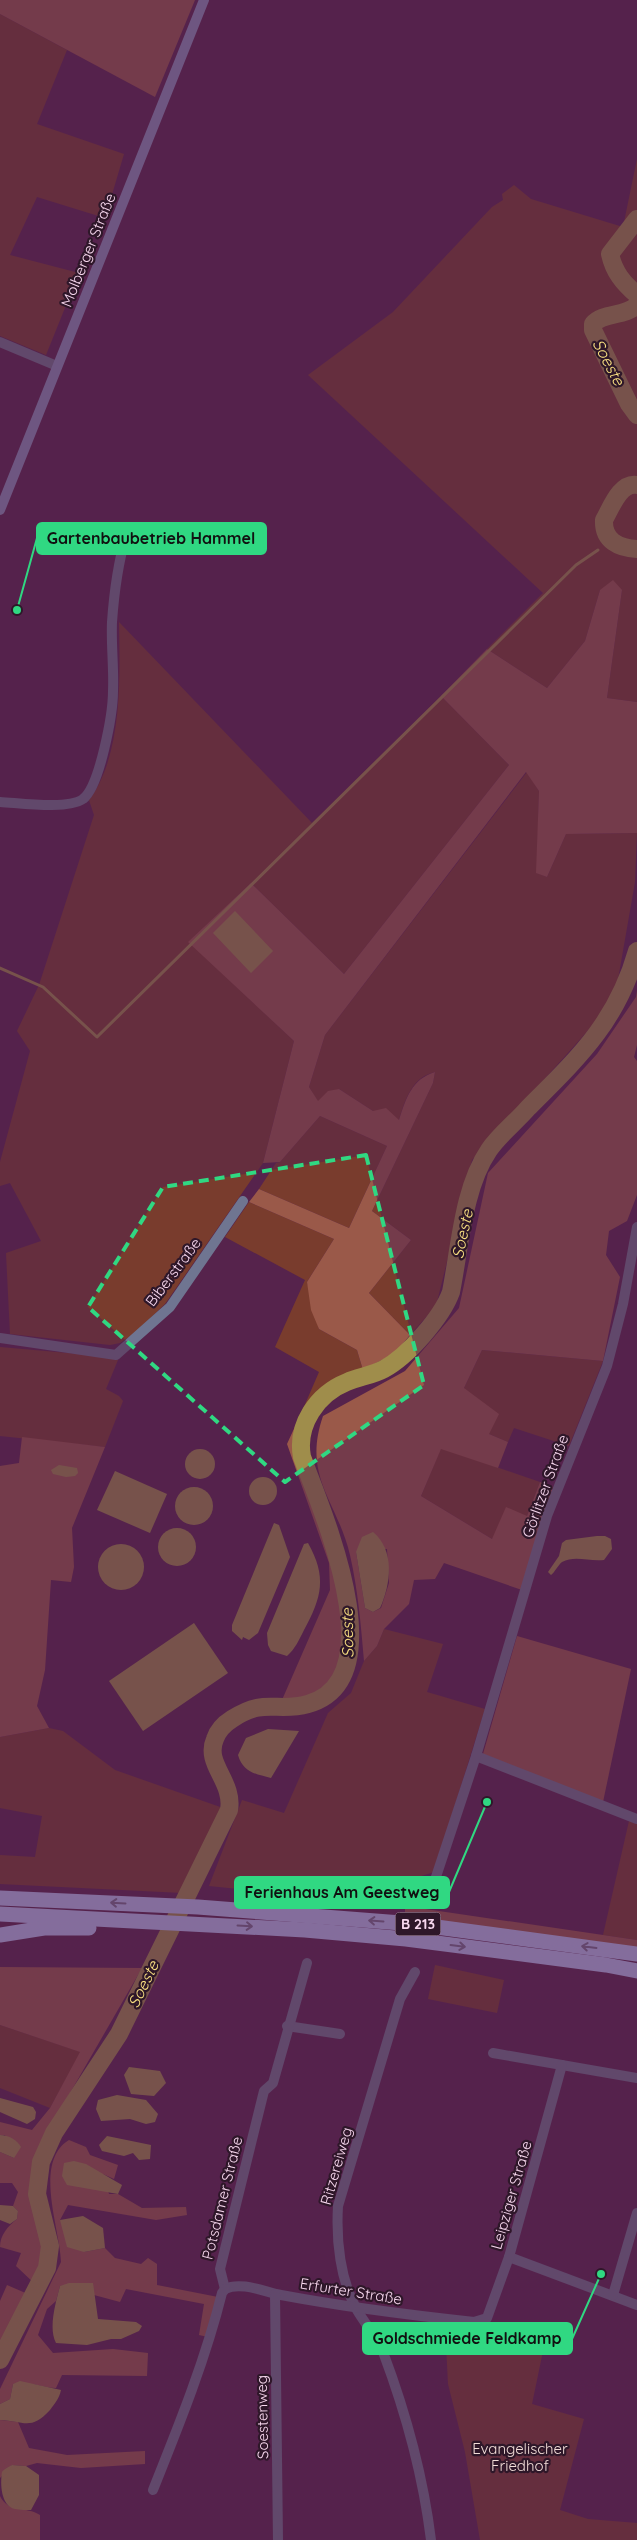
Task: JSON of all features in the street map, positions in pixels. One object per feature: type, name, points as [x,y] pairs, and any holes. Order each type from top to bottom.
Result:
[{"type":"highway","name":"B 213","points":[[0,1898],[198,1907],[414,1924],[637,1954]]},
{"type":"highway","name":"B 213","points":[[0,1914],[165,1922],[406,1939],[606,1965],[637,1971]]},
{"type":"highway","name":"B 213","points":[[0,1935],[44,1928],[149,1927],[165,1922]]},
{"type":"main road","name":"Molberger Straße","points":[[0,510],[204,0]]},
{"type":"street","points":[[0,342],[57,366]]},
{"type":"street","points":[[0,802],[64,805],[84,798],[94,784],[100,766],[114,693],[112,622],[121,554],[126,536]]},
{"type":"street","name":"Biberstraße","points":[[0,1338],[116,1355],[170,1307],[243,1201]]},
{"type":"street","name":"Görlitzer Straße","points":[[429,1898],[476,1756],[547,1516],[607,1366],[623,1304],[637,1227]]},
{"type":"street","points":[[476,1756],[637,1819]]},
{"type":"street","name":"Potsdamer Straße","points":[[153,2490],[210,2344],[222,2293],[225,2289],[220,2269],[264,2091],[273,2083],[287,2026],[306,1963]]},
{"type":"street","name":"Ritzereiweg","points":[[415,1972],[397,2007],[338,2206],[337,2233],[347,2288],[356,2309],[382,2348],[402,2401],[427,2511],[431,2540]]},
{"type":"street","points":[[287,2026],[340,2034]]},
{"type":"street","points":[[493,2053],[637,2078]]},
{"type":"street","name":"Leipziger Straße","points":[[474,2322],[487,2318],[509,2256],[562,2065]]},
{"type":"street","points":[[613,2295],[637,2213]]},
{"type":"street","points":[[509,2256],[637,2305]]},
{"type":"street","name":"Erfurter Straße","points":[[225,2289],[229,2287],[250,2287],[275,2294],[356,2309],[474,2322]]},
{"type":"street","name":"Soestenweg","points":[[275,2294],[278,2540]]},
{"type":"highlighted area","points":[[366,1155],[424,1385],[285,1482],[88,1307],[163,1187]]},
{"type":"green space","points":[[0,14],[67,50],[37,124],[124,154],[105,218],[37,197],[10,255],[79,273],[46,355],[0,336]]},
{"type":"green space","points":[[637,159],[637,702],[607,698],[622,590],[600,590],[585,641],[547,688],[487,649],[543,593],[308,375],[393,312],[492,207],[503,200],[502,194],[514,185],[531,199],[623,227]]},
{"type":"green space","points":[[119,622],[312,823],[441,696],[509,765],[344,974],[251,883],[189,942],[294,1041],[263,1163],[165,1304],[135,1333],[120,1343],[110,1345],[10,1334],[6,1253],[41,1241],[10,1183],[0,1186],[0,1162],[30,1051],[17,1031],[39,985],[94,815],[89,800],[100,782],[114,738],[119,690]]},
{"type":"green space","points":[[527,772],[539,791],[537,873],[547,877],[566,834],[637,833],[635,882],[617,985],[601,1016],[472,1160],[436,1306],[410,1335],[369,1293],[411,1240],[372,1211],[433,1083],[435,1072],[427,1075],[415,1084],[407,1097],[399,1120],[373,1111],[339,1089],[318,1102],[309,1087],[325,1035]]},
{"type":"green space","points":[[320,1116],[387,1146],[349,1228],[259,1189],[276,1163],[280,1162]]},
{"type":"green space","points":[[249,1202],[334,1239],[307,1282],[319,1329],[357,1350],[363,1370],[328,1388],[305,1410],[303,1409],[319,1372],[275,1347],[305,1280],[225,1237]]},
{"type":"green space","points":[[0,1347],[113,1357],[118,1360],[106,1389],[119,1396],[123,1401],[105,1447],[0,1436]]},
{"type":"green space","points":[[482,1350],[603,1361],[569,1446],[514,1428],[508,1442],[489,1434],[464,1388]]},
{"type":"green space","points":[[441,1448],[540,1482],[527,1516],[492,1539],[421,1496]]},
{"type":"green space","points":[[384,1629],[443,1644],[427,1692],[485,1709],[434,1872],[415,1878],[405,1906],[209,1886],[242,1800],[284,1813],[328,1713],[351,1693],[364,1661],[377,1646]]},
{"type":"green space","points":[[49,1728],[63,1731],[115,1770],[223,1808],[201,1851],[183,1893],[0,1884],[0,1855],[35,1857],[42,1816],[0,1808],[0,1737]]},
{"type":"green space","points":[[629,1821],[637,1824],[637,1940],[603,1935]]},
{"type":"green space","points":[[435,1965],[504,1980],[497,2013],[428,1999]]},
{"type":"green space","points":[[0,2025],[81,2052],[50,2108],[0,2088]]},
{"type":"green space","name":"Evangelischer Friedhof","points":[[445,2324],[483,2333],[487,2341],[510,2353],[518,2338],[543,2351],[532,2404],[584,2419],[560,2510],[588,2519],[637,2523],[637,2540],[480,2540],[465,2452],[448,2384]]},
{"type":"shaded area","points":[[0,0],[195,0],[155,97],[0,14]]},
{"type":"shaded area","points":[[613,580],[622,590],[607,698],[637,702],[637,833],[566,834],[547,877],[536,873],[539,791],[526,772],[325,1035],[309,1087],[318,1101],[328,1091],[339,1089],[373,1111],[386,1108],[399,1120],[407,1097],[415,1084],[427,1075],[435,1072],[433,1083],[372,1211],[411,1240],[369,1293],[410,1335],[395,1353],[363,1370],[357,1350],[319,1329],[311,1310],[307,1282],[334,1239],[249,1202],[259,1189],[349,1228],[387,1146],[320,1116],[280,1162],[263,1163],[294,1041],[188,942],[251,883],[344,974],[509,765],[441,696],[487,649],[547,688],[585,641],[600,590]]},
{"type":"shaded area","points":[[235,911],[273,951],[251,973],[213,933]]},
{"type":"shaded area","points":[[637,991],[637,1045],[634,1057],[637,1061],[637,1195],[627,1221],[609,1231],[606,1255],[620,1277],[603,1361],[482,1350],[464,1388],[499,1414],[489,1434],[508,1442],[498,1468],[441,1449],[421,1496],[492,1539],[506,1507],[527,1516],[540,1482],[553,1487],[522,1590],[444,1563],[435,1579],[414,1580],[409,1604],[384,1629],[377,1646],[364,1661],[357,1595],[350,1555],[319,1472],[317,1456],[318,1437],[323,1416],[405,1371],[459,1308],[488,1173],[597,1054],[636,997]],"holes":[[[387,1549],[389,1583],[381,1608],[373,1612],[365,1608],[356,1552]]]},
{"type":"shaded area","points":[[303,1409],[305,1410],[297,1448],[336,1564],[344,1602],[345,1659],[333,1679],[311,1696],[282,1700],[330,1590],[329,1563],[287,1444]]},
{"type":"shaded area","points":[[22,1437],[105,1447],[72,1528],[74,1567],[71,1582],[51,1580],[45,1670],[37,1706],[49,1728],[0,1737],[0,1466],[19,1463]]},
{"type":"shaded area","points":[[200,1449],[211,1453],[215,1464],[211,1475],[200,1479],[189,1475],[185,1464],[189,1453]]},
{"type":"shaded area","points":[[59,1465],[77,1468],[78,1473],[75,1476],[66,1477],[53,1474],[51,1470]]},
{"type":"shaded area","points":[[115,1471],[167,1494],[150,1533],[97,1510]]},
{"type":"shaded area","points":[[263,1477],[273,1481],[277,1491],[273,1501],[263,1505],[253,1501],[249,1491],[253,1481]]},
{"type":"shaded area","points":[[194,1487],[207,1493],[213,1506],[207,1519],[194,1525],[181,1519],[175,1506],[181,1493]]},
{"type":"shaded area","points":[[274,1523],[279,1525],[290,1557],[258,1633],[249,1640],[243,1637],[242,1640],[232,1631],[232,1625]]},
{"type":"shaded area","points":[[177,1528],[190,1534],[196,1547],[190,1560],[177,1566],[164,1560],[158,1547],[164,1534]]},
{"type":"shaded area","points":[[373,1532],[385,1548],[389,1568],[384,1599],[380,1608],[373,1612],[365,1608],[356,1552],[362,1537]]},
{"type":"shaded area","points":[[605,1536],[611,1539],[612,1549],[604,1560],[567,1560],[562,1562],[551,1575],[548,1572],[559,1556],[562,1543],[566,1540]]},
{"type":"shaded area","points":[[308,1543],[318,1566],[320,1587],[315,1607],[299,1641],[287,1656],[271,1651],[268,1645],[267,1633],[304,1544]]},
{"type":"shaded area","points":[[116,1544],[126,1544],[140,1554],[144,1567],[140,1580],[134,1586],[126,1590],[116,1590],[102,1580],[98,1572],[98,1562],[108,1548]]},
{"type":"shaded area","points":[[194,1623],[228,1673],[143,1731],[109,1681]]},
{"type":"shaded area","points":[[517,1636],[631,1669],[603,1802],[483,1754]]},
{"type":"shaded area","points":[[268,1729],[299,1731],[271,1778],[246,1769],[238,1755],[246,1738]]},
{"type":"shaded area","points":[[405,1906],[637,1940],[637,1950],[405,1916]]},
{"type":"shaded area","points":[[0,1967],[142,1968],[59,2112],[58,2120],[36,2170],[36,2207],[47,2247],[45,2269],[35,2284],[16,2266],[21,2253],[0,2247],[5,2231],[17,2219],[18,2211],[13,2206],[18,2192],[12,2183],[0,2183],[0,2152],[14,2158],[5,2135],[0,2135],[0,2122],[32,2130],[50,2108],[80,2052],[0,2025]]},
{"type":"shaded area","points":[[129,2067],[160,2071],[166,2083],[154,2096],[131,2094],[124,2075]]},
{"type":"shaded area","points":[[117,2095],[146,2100],[158,2114],[155,2122],[146,2124],[130,2119],[101,2121],[96,2109],[98,2100]]},
{"type":"shaded area","points":[[0,2098],[33,2107],[36,2112],[35,2119],[27,2124],[0,2112]]},
{"type":"shaded area","points":[[0,2135],[12,2138],[21,2147],[14,2158],[0,2152]]},
{"type":"shaded area","points":[[107,2136],[151,2145],[150,2159],[139,2160],[133,2153],[124,2156],[102,2151],[99,2145]]},
{"type":"shaded area","points":[[69,2140],[86,2147],[90,2155],[118,2165],[114,2179],[103,2174],[109,2194],[118,2194],[142,2208],[186,2207],[187,2215],[156,2220],[68,2205],[60,2220],[84,2252],[105,2248],[115,2258],[141,2264],[148,2258],[157,2264],[157,2285],[218,2297],[208,2337],[199,2335],[204,2304],[126,2289],[120,2302],[94,2295],[92,2283],[60,2286],[56,2301],[47,2309],[38,2335],[53,2353],[113,2349],[148,2353],[147,2376],[62,2375],[56,2388],[30,2384],[13,2384],[10,2399],[0,2404],[0,2389],[61,2262],[50,2179],[52,2164],[58,2150]]},
{"type":"shaded area","points":[[74,2161],[86,2164],[122,2185],[118,2194],[67,2185],[62,2176],[64,2163]]},
{"type":"shaded area","points":[[0,2205],[13,2206],[18,2211],[17,2219],[10,2224],[0,2220]]},
{"type":"shaded area","points":[[83,2216],[103,2228],[105,2248],[84,2252],[67,2247],[60,2220]]},
{"type":"shaded area","points":[[69,2283],[93,2283],[98,2319],[136,2322],[142,2326],[139,2331],[121,2339],[111,2339],[87,2345],[56,2343],[53,2330],[55,2307],[60,2286]]},
{"type":"shaded area","points":[[7,2285],[30,2295],[0,2355],[0,2301]]},
{"type":"shaded area","points":[[20,2381],[61,2390],[50,2410],[38,2421],[27,2423],[0,2420],[0,2404],[10,2399],[13,2384]]},
{"type":"shaded area","points":[[0,2420],[18,2422],[29,2448],[67,2455],[145,2451],[145,2464],[81,2468],[37,2463],[26,2466],[12,2465],[0,2478]]},
{"type":"shaded area","points":[[12,2465],[26,2466],[39,2475],[39,2495],[31,2510],[10,2507],[4,2499],[1,2482],[2,2472]]},
{"type":"shaded area","points":[[0,2496],[3,2501],[12,2507],[35,2512],[40,2515],[40,2540],[0,2540]]},
{"type":"waterway","name":"Soeste","points":[[637,219],[610,254],[620,277],[637,295]]},
{"type":"waterway","name":"Soeste","points":[[637,305],[632,309],[597,320],[593,324],[593,330],[629,404],[637,415]]},
{"type":"waterway","name":"Soeste","points":[[637,485],[631,485],[621,492],[604,520],[606,533],[613,542],[624,547],[637,549]]},
{"type":"waterway","points":[[0,968],[43,987],[97,1037],[576,565],[598,550]]},
{"type":"waterway","name":"Soeste","points":[[0,2360],[47,2268],[50,2246],[37,2194],[41,2162],[54,2133],[119,2034],[229,1810],[227,1790],[213,1757],[216,1736],[229,1721],[244,1712],[263,1707],[287,1707],[308,1704],[334,1688],[347,1662],[350,1629],[346,1591],[324,1515],[302,1457],[302,1433],[306,1422],[318,1403],[336,1387],[380,1371],[403,1355],[423,1335],[440,1313],[451,1292],[468,1200],[480,1165],[498,1139],[594,1037],[619,998],[637,951]]},
{"type":"place","name":"Gartenbaubetrieb Hammel","points":[[17,610]]},
{"type":"place","name":"Ferienhaus Am Geestweg","points":[[487,1802]]},
{"type":"place","name":"Goldschmiede Feldkamp","points":[[601,2274]]}]
